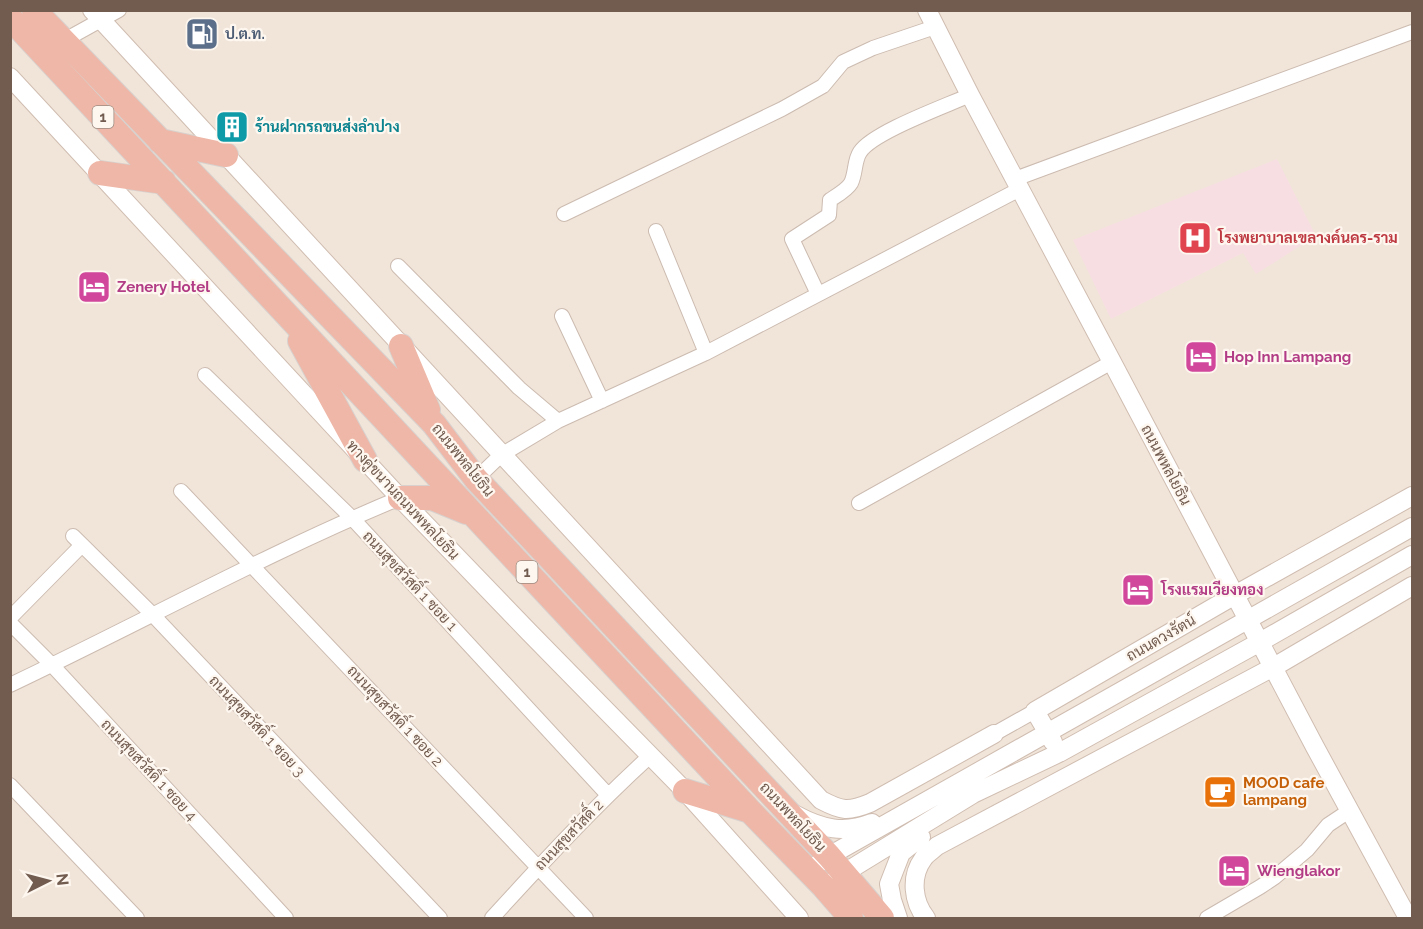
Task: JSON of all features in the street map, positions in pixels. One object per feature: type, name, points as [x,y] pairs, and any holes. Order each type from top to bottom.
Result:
[{"type":"highway","name":"ถนนพหลโยธิน","points":[[34,10],[55,49],[164,182],[851,918]]},
{"type":"highway","name":"ถนนพหลโยธิน","points":[[10,18],[55,49],[160,141],[434,424],[476,479],[837,865],[882,918]]},
{"type":"highway","points":[[160,141],[226,155]]},
{"type":"highway","points":[[100,173],[164,182]]},
{"type":"highway","points":[[283,311],[365,460]]},
{"type":"highway","points":[[401,346],[434,424]]},
{"type":"highway","points":[[400,498],[432,498],[474,515]]},
{"type":"highway","points":[[685,791],[750,811]]},
{"type":"main road","points":[[96,15],[821,800],[837,809],[854,810],[994,734]]},
{"type":"main road","name":"ถนนพหลโยธิน","points":[[931,19],[1349,812],[1408,918]]},
{"type":"main road","name":"ทางคู่ขนานถนนพหลโยธิน","points":[[10,77],[400,498],[685,791],[799,918]]},
{"type":"main road","name":"ถนนดวงรัตน์","points":[[1035,711],[1235,595],[1413,496]]},
{"type":"main road","points":[[816,879],[918,805],[1413,527]]},
{"type":"main road","points":[[837,865],[973,794],[1059,753],[1413,555]]},
{"type":"main road","points":[[926,918],[921,911],[915,890],[915,874],[923,859],[937,846],[1273,667],[1413,586]]},
{"type":"main road","points":[[1035,711],[1071,776]]},
{"type":"main road","points":[[898,918],[889,884],[901,853],[973,794]]},
{"type":"main road","points":[[786,810],[813,824],[843,830],[860,828],[918,805]]},
{"type":"street","points":[[55,49],[96,15],[119,10]]},
{"type":"street","points":[[564,214],[782,109],[823,86],[843,62],[931,19]]},
{"type":"street","points":[[476,479],[501,455],[558,421],[706,353],[819,294],[1018,184],[1413,32]]},
{"type":"street","points":[[819,294],[792,239],[829,215],[830,200],[851,183],[859,153],[867,144],[909,121],[970,95]]},
{"type":"street","points":[[656,231],[706,353]]},
{"type":"street","points":[[398,266],[519,388],[558,421]]},
{"type":"street","points":[[562,316],[602,401]]},
{"type":"street","points":[[859,502],[1112,362]]},
{"type":"street","name":"ถนนสุขสวัสดิ์ 1 ซอย 1","points":[[205,375],[352,518],[608,795]]},
{"type":"street","name":"ถนนสุขสวัสดิ์ 1 ซอย 2","points":[[181,491],[586,918]]},
{"type":"street","points":[[10,685],[252,565],[400,498]]},
{"type":"street","name":"ถนนสุขสวัสดิ์ 1 ซอย 3","points":[[10,618],[77,540],[153,615],[440,918]]},
{"type":"street","name":"ถนนสุขสวัสดิ์ 1 ซอย 4","points":[[10,623],[52,665],[286,918]]},
{"type":"street","points":[[994,734],[1035,711]]},
{"type":"street","name":"ถนนสุขสวัสดิ์ 2","points":[[492,918],[608,795],[650,756]]},
{"type":"street","points":[[10,785],[137,918]]},
{"type":"street","points":[[1207,918],[1275,877],[1307,850],[1328,825],[1349,812]]},
{"type":"shaded area","points":[[10,11],[1412,11],[1412,918],[11,918]]},
{"type":"shaded area","name":"โรงพยาบาลเขลางค์นคร-ราม","points":[[1277,159],[1316,236],[1256,274],[1243,253],[1111,319],[1073,240]]},
{"type":"place","name":"ป.ต.ท.","points":[[202,34]]},
{"type":"place","name":"ร้านฝากรถขนส่งลำปาง","points":[[232,127]]},
{"type":"place","name":"โรงพยาบาลเขลางค์นคร-ราม","points":[[1195,238]]},
{"type":"place","name":"Zenery Hotel","points":[[94,287]]},
{"type":"place","name":"Hop Inn Lampang","points":[[1201,357]]},
{"type":"place","name":"โรงแรมเวียงทอง","points":[[1138,590]]},
{"type":"place","name":"MOOD cafe lampang","points":[[1220,792]]},
{"type":"place","name":"Wienglakor","points":[[1234,871]]}]
